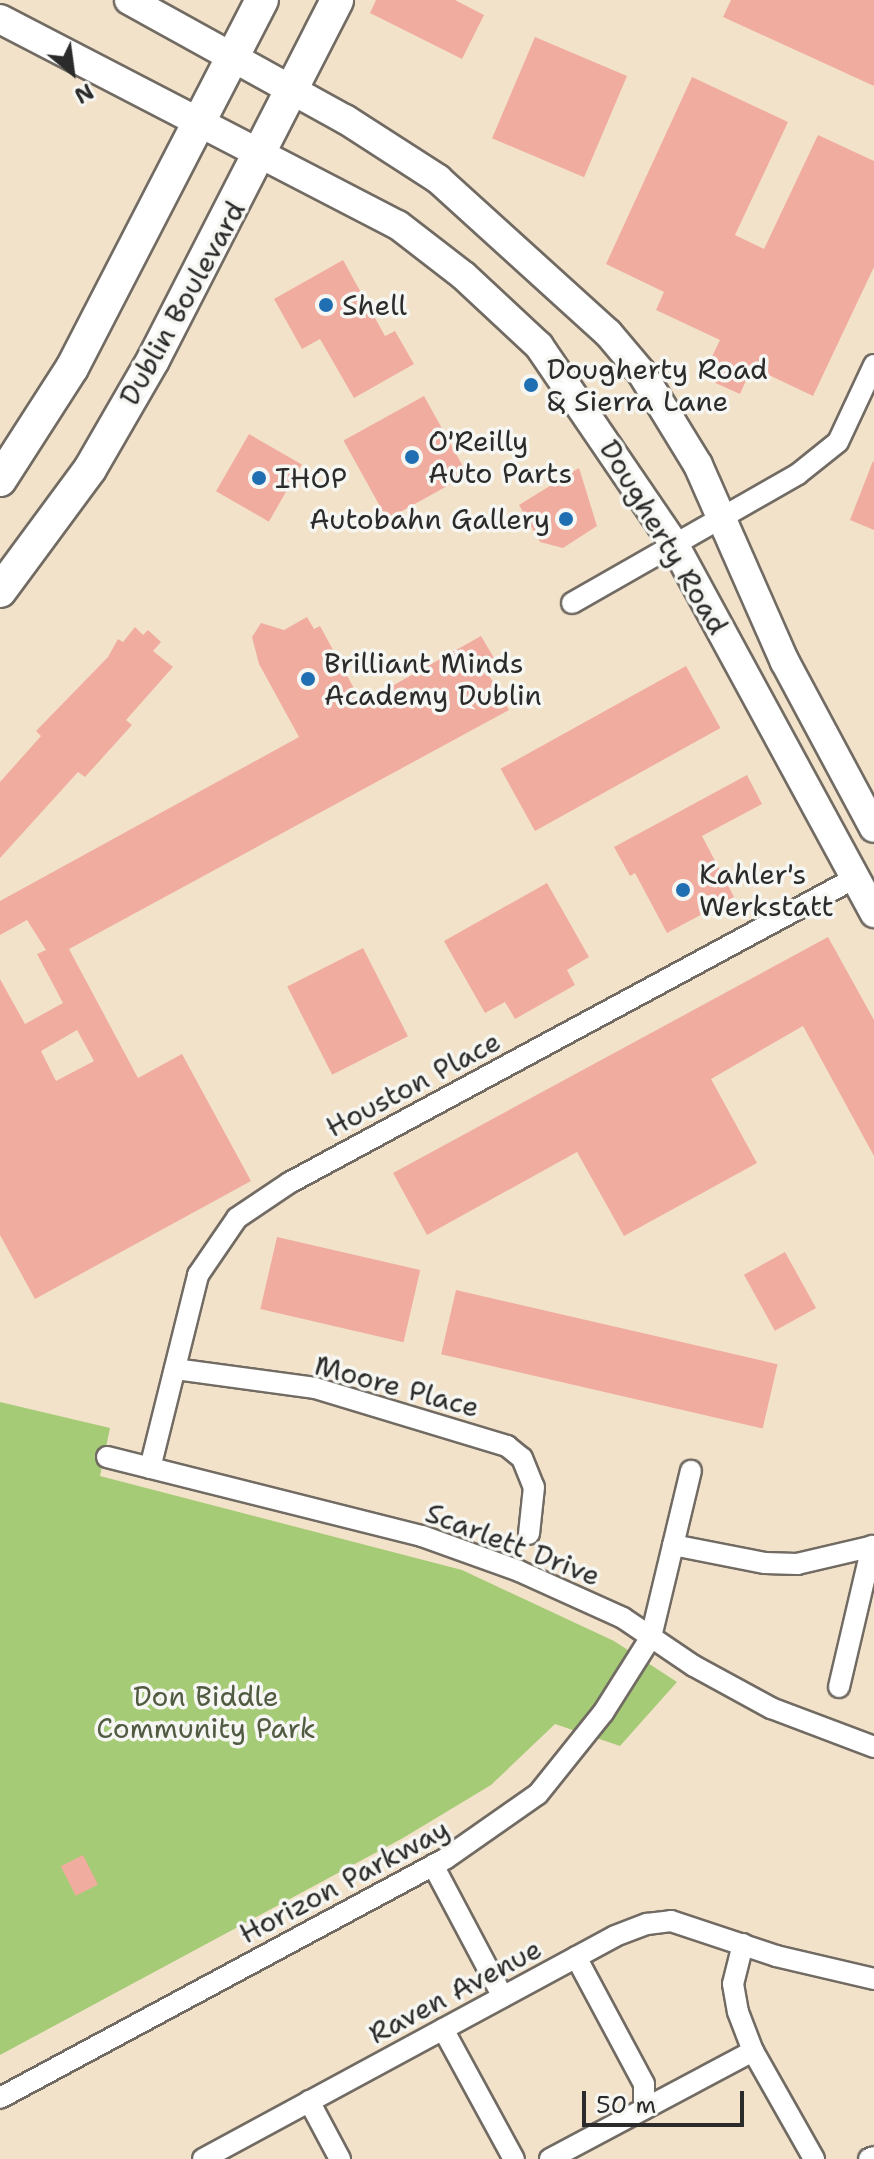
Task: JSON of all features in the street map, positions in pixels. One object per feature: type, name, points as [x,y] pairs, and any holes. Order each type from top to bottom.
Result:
[{"type":"main road","name":"Dougherty Road","points":[[129,0],[293,90],[438,179],[563,288],[641,372],[698,465],[785,662],[873,827]]},
{"type":"main road","points":[[0,480],[72,368],[262,0]]},
{"type":"main road","name":"Dublin Boulevard","points":[[0,591],[90,469],[263,152],[337,0]]},
{"type":"main road","name":"Dougherty Road","points":[[0,19],[202,120],[398,225],[514,322],[563,376],[674,544],[874,913]]},
{"type":"main road","points":[[781,743],[814,758],[839,802],[873,827]]},
{"type":"street","points":[[572,603],[798,474],[838,442],[874,365]]},
{"type":"street","name":"Houston Place","points":[[150,1468],[198,1275],[237,1218],[270,1193],[855,878]]},
{"type":"street","name":"Moore Place","points":[[175,1369],[315,1388],[507,1446],[522,1458],[534,1487],[529,1534]]},
{"type":"street","name":"Scarlett Drive","points":[[107,1457],[422,1536],[532,1577],[623,1618],[771,1708],[874,1747]]},
{"type":"street","name":"Horizon Parkway","points":[[0,2098],[474,1842],[538,1794],[603,1713],[651,1637],[691,1471]]},
{"type":"street","points":[[673,1545],[765,1563],[797,1564],[873,1546],[839,1687]]},
{"type":"street","points":[[433,1865],[503,1997]]},
{"type":"street","name":"Raven Avenue","points":[[203,2159],[615,1936],[671,1921],[874,1979]]},
{"type":"street","points":[[743,1944],[733,1984],[753,2051],[814,2159]]},
{"type":"street","points":[[576,1957],[644,2084],[644,2109]]},
{"type":"street","points":[[443,2029],[514,2159]]},
{"type":"street","points":[[550,2159],[753,2051]]},
{"type":"street","points":[[309,2101],[340,2159]]},
{"type":"green space","name":"Don Biddle Community Park","points":[[0,1402],[110,1428],[100,1476],[462,1570],[614,1641],[677,1682],[620,1746],[555,1724],[491,1785],[403,1838],[0,2055]]},
{"type":"building","points":[[376,0],[455,0],[484,15],[462,59],[370,13]]},
{"type":"building","points":[[731,0],[874,0],[874,86],[723,17]]},
{"type":"building","points":[[535,37],[627,76],[584,177],[492,138]]},
{"type":"building","points":[[692,77],[788,122],[735,235],[764,249],[818,135],[874,161],[874,267],[813,396],[752,367],[740,394],[702,377],[720,340],[656,310],[664,292],[606,264]]},
{"type":"building","points":[[343,260],[385,336],[395,331],[414,364],[354,398],[320,339],[302,349],[274,299]]},
{"type":"building","points":[[424,396],[468,475],[387,519],[344,441]]},
{"type":"building","name":"IHOP","points":[[249,434],[302,464],[269,522],[216,491]]},
{"type":"building","points":[[874,462],[874,530],[850,520]]},
{"type":"building","points":[[579,468],[597,526],[563,548],[540,542],[519,505]]},
{"type":"building","points":[[307,617],[314,629],[320,626],[362,703],[481,636],[497,663],[486,670],[509,710],[69,949],[138,1078],[182,1054],[251,1181],[35,1299],[0,1235],[0,979],[25,1024],[63,1003],[37,954],[46,950],[27,920],[0,935],[0,901],[299,737],[259,664],[252,637],[261,623],[284,630]],"holes":[[[77,1030],[94,1061],[56,1081],[41,1051]]]},
{"type":"building","points":[[135,627],[143,635],[148,630],[161,642],[153,651],[173,667],[126,720],[132,725],[85,777],[78,772],[0,858],[0,782],[41,736],[36,731],[108,657],[118,639],[123,642]]},
{"type":"building","points":[[686,666],[720,728],[535,831],[501,769]]},
{"type":"building","points":[[747,775],[762,804],[702,836],[734,897],[667,933],[635,873],[630,876],[614,847]]},
{"type":"building","points":[[547,883],[589,957],[567,970],[575,985],[515,1019],[505,1002],[485,1013],[444,941]]},
{"type":"building","points":[[828,937],[874,1020],[874,1156],[803,1026],[711,1079],[757,1163],[624,1236],[577,1152],[427,1235],[393,1173]]},
{"type":"building","points":[[363,948],[408,1036],[332,1075],[287,987]]},
{"type":"building","points":[[277,1237],[420,1270],[404,1342],[260,1309]]},
{"type":"building","points":[[785,1252],[816,1308],[775,1331],[744,1275]]},
{"type":"building","points":[[456,1290],[778,1364],[763,1429],[441,1354]]},
{"type":"building","points":[[83,1855],[98,1884],[76,1896],[61,1866]]},
{"type":"place","name":"Shell","points":[[326,305]]},
{"type":"place","name":"Dougherty Road & Sierra Lane","points":[[531,385]]},
{"type":"place","name":"O'Reilly Auto Parts","points":[[412,457]]},
{"type":"place","name":"IHOP","points":[[259,478]]},
{"type":"place","name":"Autobahn Gallery","points":[[566,519]]},
{"type":"place","name":"Brilliant Minds Academy Dublin","points":[[308,679]]},
{"type":"place","name":"Kahler's Werkstatt","points":[[683,890]]}]
